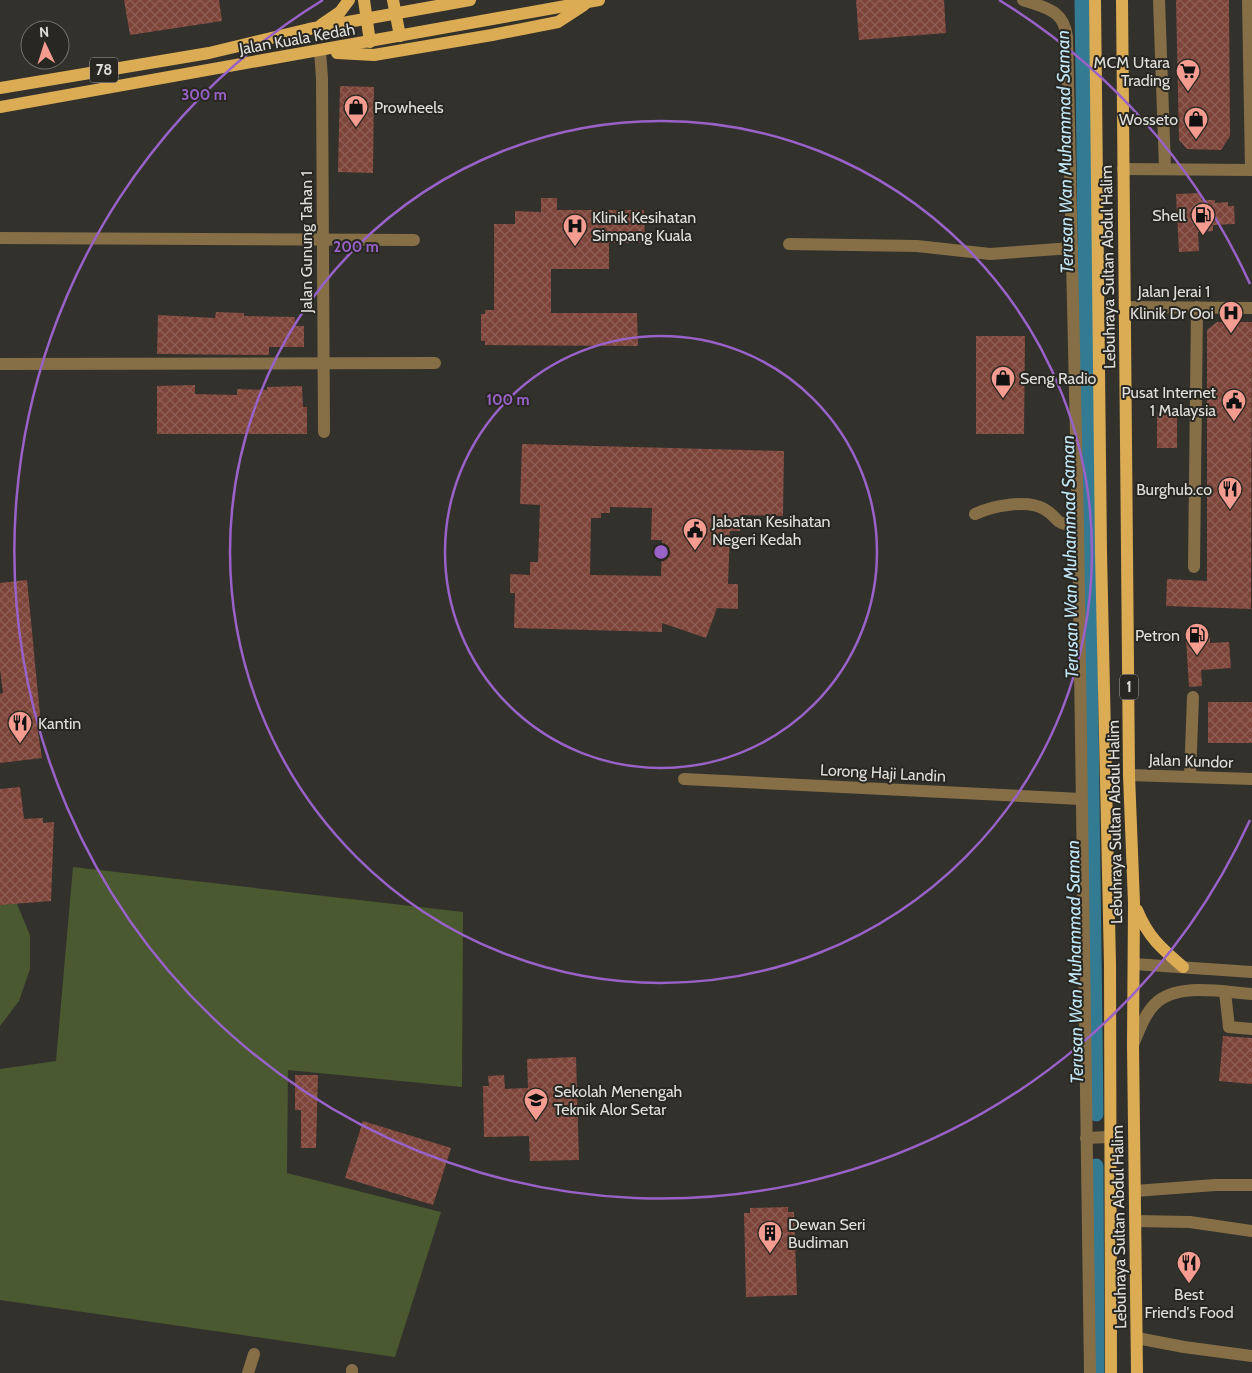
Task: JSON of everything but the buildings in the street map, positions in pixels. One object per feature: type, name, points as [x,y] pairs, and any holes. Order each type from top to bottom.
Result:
[{"type":"main road","points":[[309,30],[326,23],[340,12],[348,0]]},
{"type":"main road","points":[[364,0],[370,42]]},
{"type":"main road","points":[[393,0],[400,36]]},
{"type":"main road","points":[[428,0],[448,4]]},
{"type":"main road","name":"Jalan Kuala Kedah","points":[[0,88],[209,52],[309,30],[470,0]]},
{"type":"main road","name":"Lebuhraya Sultan Abdul Halim","points":[[1095,0],[1101,562],[1110,964],[1111,1373]]},
{"type":"main road","name":"Lebuhraya Sultan Abdul Halim","points":[[1122,0],[1123,169],[1127,307],[1129,775],[1134,903],[1133,1044],[1138,1373]]},
{"type":"main road","points":[[320,52],[374,55],[427,48],[558,22],[594,1]]},
{"type":"main road","name":"Jalan Kuala Kedah","points":[[0,107],[320,52],[594,1]]},
{"type":"main road","points":[[1134,903],[1144,929],[1156,944],[1182,967]]},
{"type":"street","points":[[1023,0],[1060,16],[1066,25],[1078,526],[1080,799],[1090,1373]]},
{"type":"street","points":[[1159,0],[1165,168]]},
{"type":"street","points":[[1123,169],[1251,170],[1248,0]]},
{"type":"street","name":"Jalan Gunung Tahan 1","points":[[320,52],[324,432]]},
{"type":"street","points":[[0,238],[414,240]]},
{"type":"street","points":[[789,244],[917,246],[990,254],[1072,248]]},
{"type":"street","name":"Jalan Jerai 1","points":[[1127,307],[1252,308]]},
{"type":"street","points":[[1194,567],[1197,307]]},
{"type":"street","points":[[0,364],[435,363]]},
{"type":"street","points":[[975,514],[997,506],[1028,505],[1043,508],[1060,524],[1078,526]]},
{"type":"street","points":[[1190,777],[1193,697]]},
{"type":"street","name":"Jalan Kundor","points":[[1129,775],[1252,778]]},
{"type":"street","name":"Lorong Haji Landin","points":[[684,779],[1080,799]]},
{"type":"street","points":[[1134,964],[1252,972]]},
{"type":"street","points":[[1133,1044],[1147,1014],[1164,996],[1185,991],[1252,994]]},
{"type":"street","points":[[1226,992],[1229,1027],[1252,1029]]},
{"type":"street","points":[[1086,1138],[1109,1137]]},
{"type":"street","points":[[1135,1191],[1201,1186],[1252,1186]]},
{"type":"street","points":[[1135,1221],[1190,1222],[1252,1231]]},
{"type":"street","points":[[1137,1338],[1184,1347],[1252,1356]]},
{"type":"street","points":[[248,1373],[254,1354]]},
{"type":"green space","points":[[73,867],[463,912],[462,1087],[288,1070],[287,1173],[441,1212],[395,1357],[0,1300],[0,1069],[56,1061]]},
{"type":"green space","points":[[0,885],[17,904],[30,935],[30,969],[19,1001],[0,1026]]},
{"type":"waterway","name":"Terusan Wan Muhammad Saman","points":[[1082,0],[1096,1114]]},
{"type":"waterway","name":"Terusan Wan Muhammad Saman","points":[[1096,1166],[1097,1373]]},
{"type":"place","name":"MCM Utara Trading","points":[[1188,92]]},
{"type":"place","name":"Prowheels","points":[[356,128]]},
{"type":"place","name":"Wosseto","points":[[1196,140]]},
{"type":"place","name":"Shell","points":[[1203,236]]},
{"type":"place","name":"Klinik Kesihatan Simpang Kuala","points":[[575,247]]},
{"type":"place","name":"Klinik Dr Ooi","points":[[1231,334]]},
{"type":"place","name":"Seng Radio","points":[[1003,399]]},
{"type":"place","name":"Pusat Internet 1 Malaysia","points":[[1234,422]]},
{"type":"place","name":"Burghub.co","points":[[1230,510]]},
{"type":"place","name":"Jabatan Kesihatan Negeri Kedah","points":[[695,551]]},
{"type":"place","name":"Petron","points":[[1197,656]]},
{"type":"place","name":"Kantin","points":[[20,744]]},
{"type":"place","name":"Sekolah Menengah Teknik Alor Setar","points":[[536,1121]]},
{"type":"place","name":"Dewan Seri Budiman","points":[[770,1254]]},
{"type":"place","name":"Best Friend's Food","points":[[1189,1284]]}]
